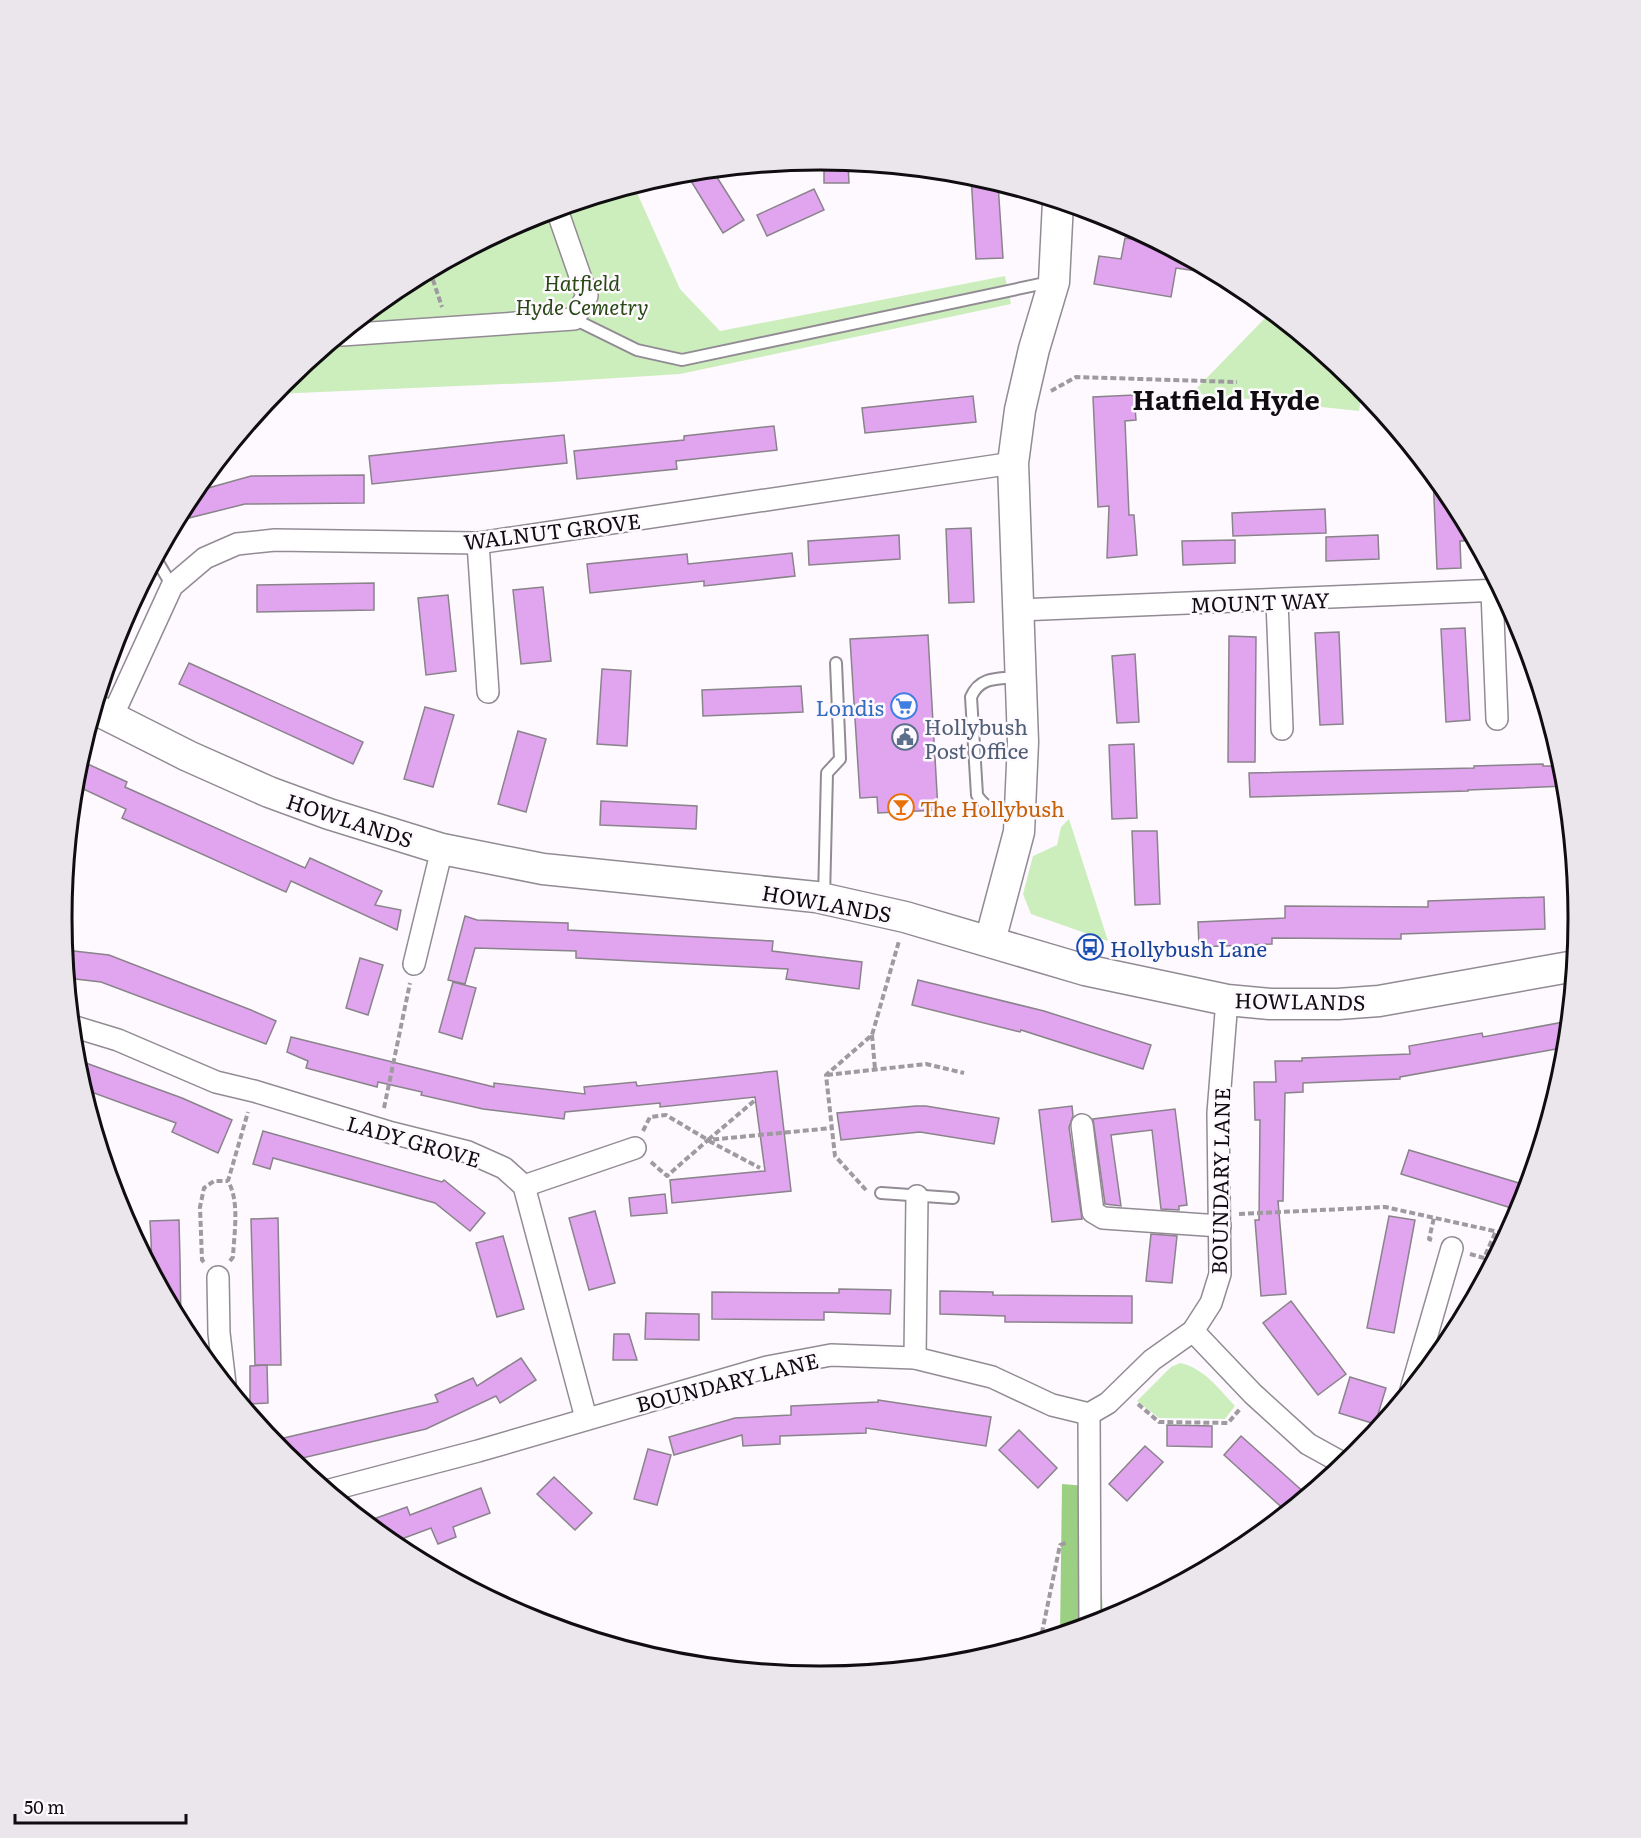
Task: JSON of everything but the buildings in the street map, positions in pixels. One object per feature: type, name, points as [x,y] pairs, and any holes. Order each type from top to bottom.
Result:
[{"type":"street","points":[[990,941],[1019,832],[1020,816],[1023,742],[1013,463],[1020,410],[1034,349],[1054,282],[1058,209]]},
{"type":"street","points":[[354,334],[574,319],[587,296],[560,218]]},
{"type":"street","name":"WALNUT GROVE","points":[[104,713],[172,586],[205,558],[237,544],[275,540],[478,543],[1013,463]]},
{"type":"street","points":[[478,543],[488,692]]},
{"type":"street","name":"MOUNT WAY","points":[[1019,610],[1493,590]]},
{"type":"street","points":[[1497,599],[1497,719]]},
{"type":"street","points":[[1276,601],[1282,729]]},
{"type":"street","name":"HOWLANDS","points":[[104,713],[188,756],[269,792],[329,814],[442,849],[543,869],[824,898],[905,917],[1085,970],[1227,1000],[1270,1004],[1338,1004],[1379,1001],[1567,967]]},
{"type":"street","points":[[414,964],[442,849]]},
{"type":"street","name":"BOUNDARY LANE","points":[[335,1489],[478,1451],[767,1367],[831,1355],[915,1358],[992,1377],[1052,1405],[1089,1414],[1108,1403],[1152,1360],[1193,1331],[1211,1304],[1220,1274],[1218,1113],[1227,1000]]},
{"type":"street","name":"LADY GROVE","points":[[80,1028],[118,1040],[216,1083],[254,1091],[379,1129],[468,1152],[504,1168],[524,1186]]},
{"type":"street","points":[[1082,1125],[1093,1212],[1103,1218],[1220,1220]]},
{"type":"street","points":[[586,1419],[524,1186],[635,1148]]},
{"type":"street","points":[[915,1358],[917,1196]]},
{"type":"street","points":[[1416,1372],[1452,1248]]},
{"type":"street","points":[[218,1277],[219,1333],[223,1370]]},
{"type":"street","points":[[1193,1331],[1253,1394],[1308,1444],[1337,1460]]},
{"type":"street","points":[[1089,1414],[1090,1617]]},
{"type":"lane","points":[[574,319],[637,350],[682,360],[1054,282]]},
{"type":"lane","points":[[160,567],[172,586]]},
{"type":"lane","points":[[824,898],[827,773],[840,759],[836,663]]},
{"type":"lane","points":[[1020,816],[997,812],[983,804],[977,795],[971,698],[975,687],[984,681],[1021,676]]},
{"type":"lane","points":[[881,1193],[953,1198]]},
{"type":"path","points":[[433,279],[449,328]]},
{"type":"path","points":[[1020,410],[1076,376],[1237,382]]},
{"type":"path","points":[[875,1069],[872,1035],[905,917]]},
{"type":"path","points":[[379,1129],[414,964]]},
{"type":"path","points":[[826,1075],[872,1035]]},
{"type":"path","points":[[826,1075],[926,1064],[964,1073]]},
{"type":"path","points":[[826,1075],[835,1156],[865,1190],[881,1193]]},
{"type":"path","points":[[228,1181],[214,1181],[204,1188],[200,1207],[202,1260],[218,1277],[233,1257],[234,1206],[233,1191],[228,1181],[254,1091]]},
{"type":"path","points":[[754,1101],[708,1140],[667,1176],[635,1148],[651,1117],[666,1115],[708,1140],[760,1168]]},
{"type":"path","points":[[708,1140],[832,1128]]},
{"type":"path","points":[[1220,1220],[1385,1207],[1500,1232]]},
{"type":"path","points":[[1121,1390],[1159,1422],[1228,1423],[1253,1394]]},
{"type":"path","points":[[1042,1634],[1060,1545],[1088,1535]]},
{"type":"green space","name":"Hatfield Hyde Cemetry","points":[[637,194],[680,289],[720,331],[1005,276],[1011,304],[680,374],[288,393],[327,356],[365,325],[446,271],[534,227],[580,210]]},
{"type":"green space","points":[[1265,318],[1314,356],[1360,401],[1359,411],[1192,393]]},
{"type":"green space","points":[[1069,819],[1108,941],[1031,914],[1023,894],[1033,856],[1057,845],[1061,827]]},
{"type":"green space","points":[[1180,1363],[1204,1374],[1235,1406],[1225,1419],[1159,1418],[1137,1401],[1171,1367]]},
{"type":"green space","points":[[1062,1484],[1098,1487],[1103,1613],[1060,1628]]},
{"type":"place","name":"Londis","points":[[904,706]]},
{"type":"place","name":"Hollybush Post Office","points":[[905,737]]},
{"type":"place","name":"The Hollybush","points":[[901,807]]},
{"type":"place","name":"Hollybush Lane","points":[[1090,947]]},
{"type":"district","name":"Hatfield Hyde","points":[[1226,398]]}]
